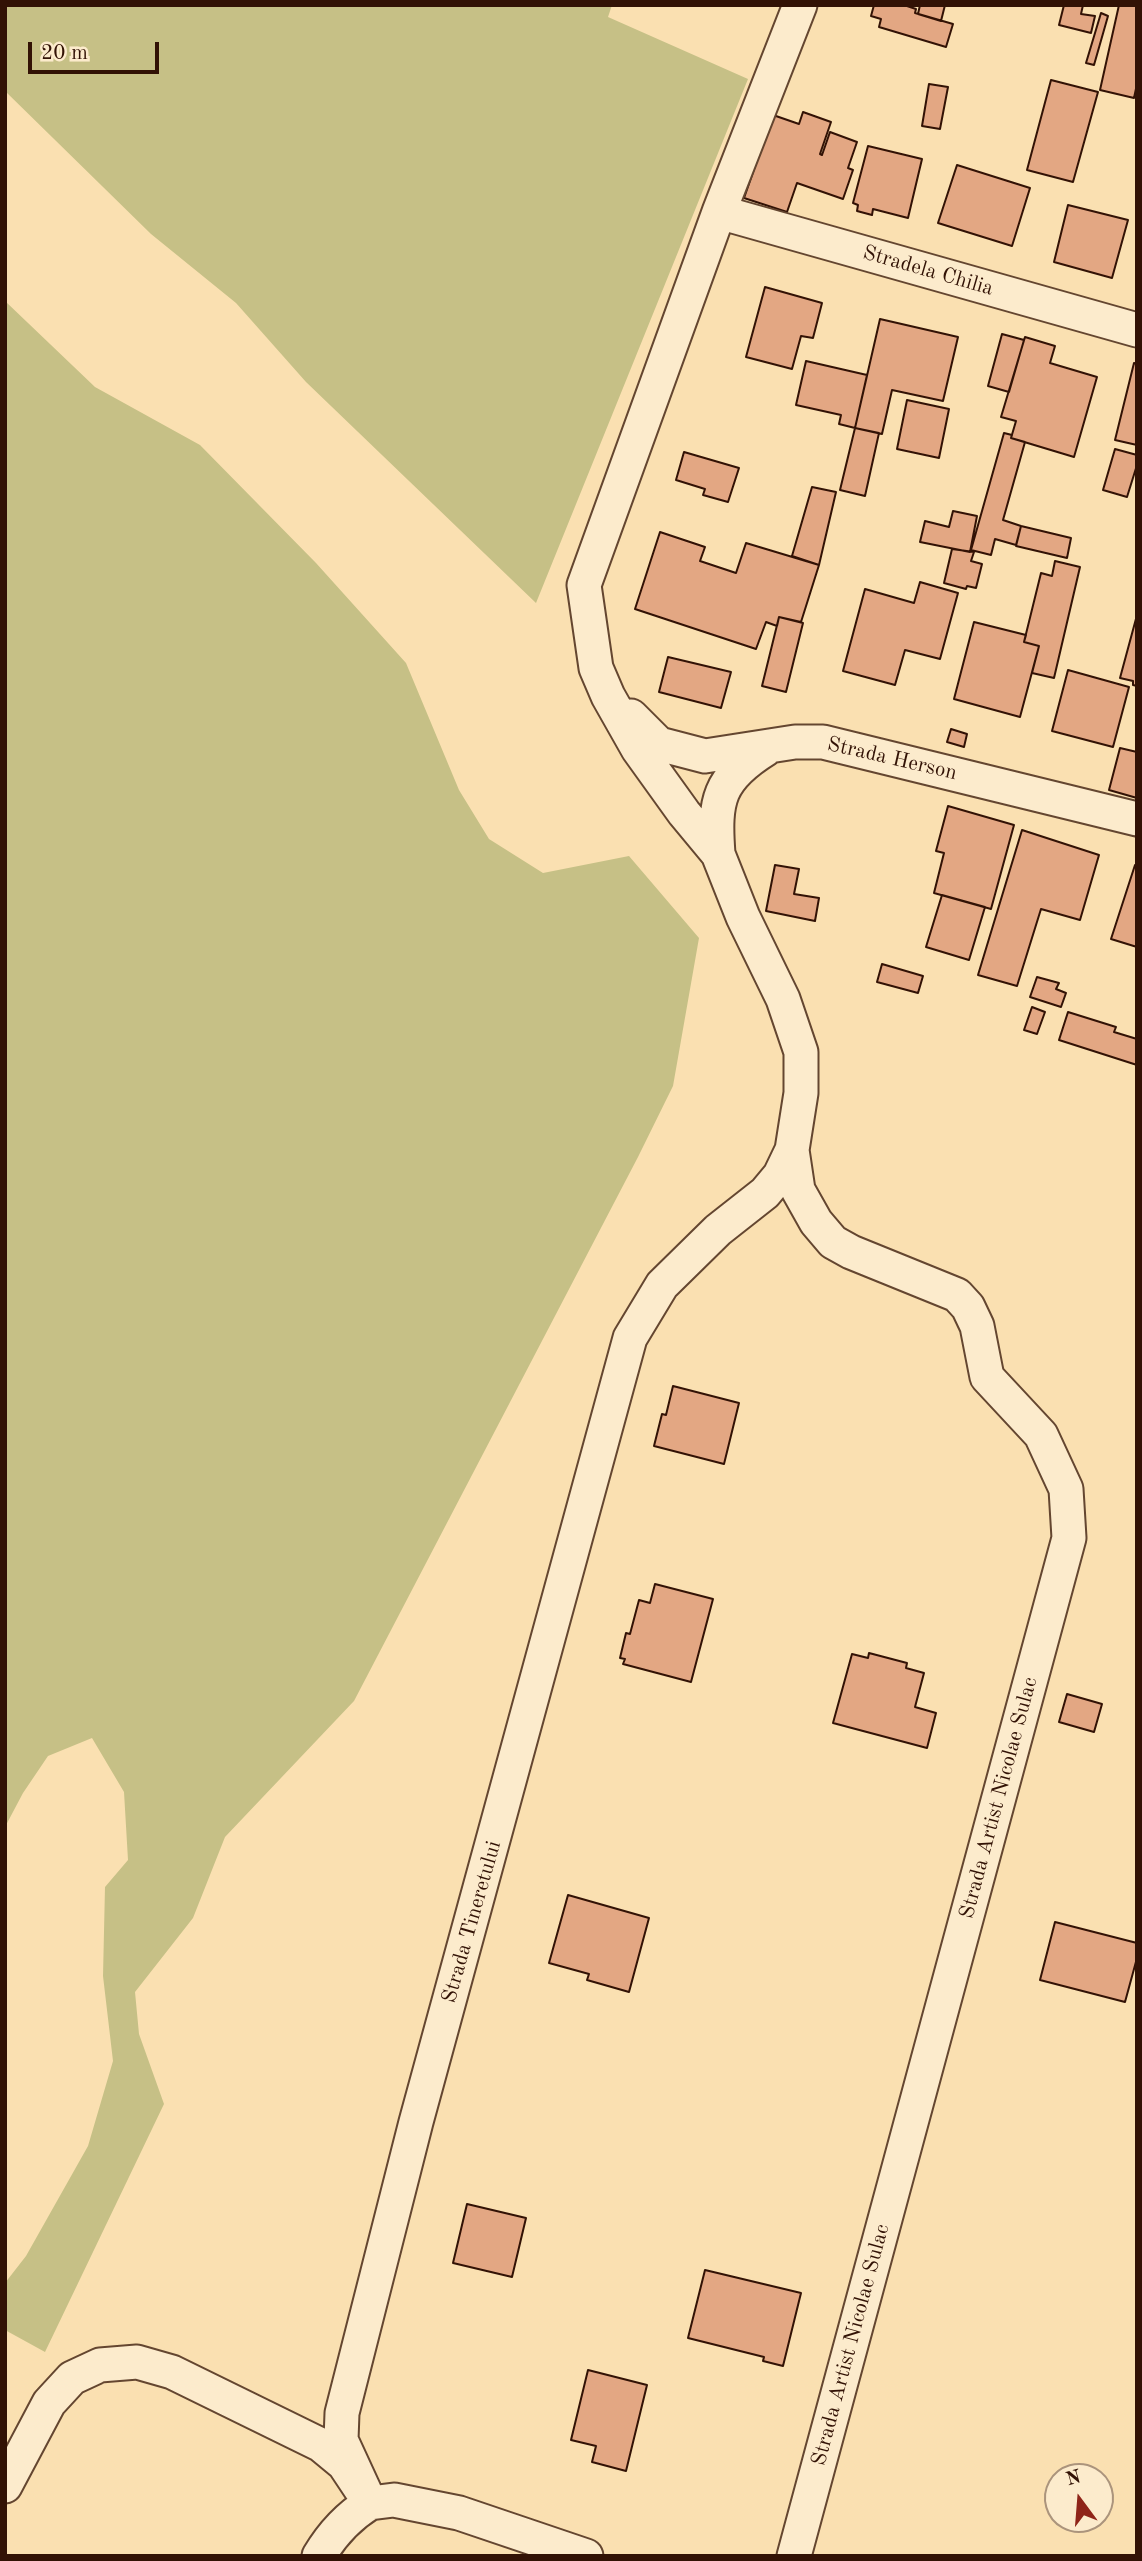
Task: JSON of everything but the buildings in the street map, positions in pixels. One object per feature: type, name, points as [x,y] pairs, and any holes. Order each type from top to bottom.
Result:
[{"type":"street","points":[[719,854],[684,813],[638,749],[608,696],[596,668],[584,585],[719,212],[800,5]]},
{"type":"street","name":"Stradela Chilia","points":[[719,212],[1137,330]]},
{"type":"street","name":"Strada Herson","points":[[596,668],[629,714],[659,744],[705,756],[796,742],[823,742],[1137,819]]},
{"type":"street","points":[[768,747],[748,760],[732,777],[722,793],[716,814],[719,854],[743,917],[783,999],[801,1052],[801,1093],[792,1150]]},
{"type":"street","name":"Strada Tineretului","points":[[370,2503],[341,2440],[342,2413],[416,2122],[631,1338],[662,1285],[718,1230],[765,1192],[780,1175],[792,1150]]},
{"type":"street","name":"Strada Artist Nicolae Sulac","points":[[792,1150],[798,1190],[816,1222],[833,1242],[957,1296],[968,1307],[977,1326],[987,1377],[1041,1435],[1066,1489],[1069,1538],[794,2556]]},
{"type":"street","points":[[5,2487],[49,2403],[72,2378],[100,2365],[136,2362],[172,2372],[321,2445],[344,2464],[370,2503]]},
{"type":"street","points":[[319,2556],[327,2542],[354,2514],[370,2503],[394,2500],[459,2513],[586,2556]]},
{"type":"shaded area","points":[[5,5],[612,5],[608,17],[748,79],[536,603],[306,382],[236,303],[151,234],[5,91]]},
{"type":"shaded area","points":[[5,301],[95,387],[200,445],[316,563],[406,663],[459,790],[489,839],[543,873],[629,856],[699,938],[673,1086],[354,1701],[225,1837],[193,1918],[135,1992],[139,2034],[164,2104],[45,2352],[5,2330],[5,2283],[26,2256],[88,2146],[113,2061],[103,1976],[105,1887],[128,1860],[124,1792],[92,1738],[48,1756],[23,1793],[5,1827]]}]
